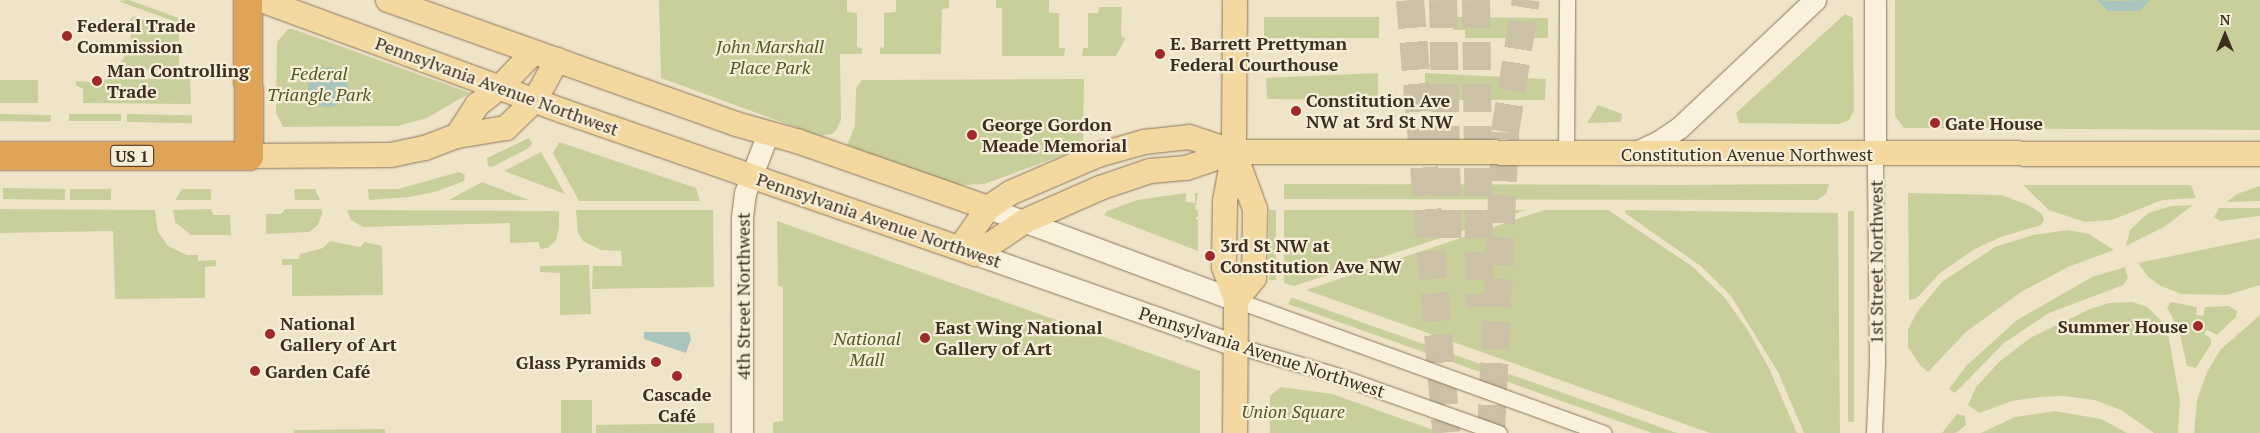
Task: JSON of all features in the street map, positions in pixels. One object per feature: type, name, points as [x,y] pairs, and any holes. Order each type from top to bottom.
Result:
[{"type":"highway","points":[[248,0],[250,156]]},
{"type":"highway","name":"US 1","points":[[0,156],[250,156]]},
{"type":"main road","name":"Pennsylvania Avenue Northwest","points":[[261,0],[535,100],[1234,345]]},
{"type":"main road","name":"Pennsylvania Avenue Northwest","points":[[388,0],[1025,221],[1236,300]]},
{"type":"main road","points":[[1235,0],[1234,152],[1225,201],[1224,267],[1236,300],[1234,345],[1235,433]]},
{"type":"main road","points":[[1631,154],[1658,142],[1679,128],[1815,0]]},
{"type":"main road","name":"1st Street Northwest","points":[[1875,0],[1876,154]]},
{"type":"main road","points":[[458,136],[477,105],[501,86],[534,52]]},
{"type":"main road","points":[[250,156],[391,155],[425,148],[458,136],[506,128],[535,100],[557,60]]},
{"type":"main road","name":"4th Street Northwest","points":[[742,433],[742,216],[752,176],[768,133]]},
{"type":"main road","name":"Constitution Avenue Northwest","points":[[968,251],[988,208],[1023,185],[1098,155],[1144,142],[1189,137],[1234,152],[2260,154]]},
{"type":"main road","name":"Constitution Avenue Northwest","points":[[968,251],[1025,221],[1125,178],[1150,171],[1186,168],[1234,152]]},
{"type":"street","points":[[1566,153],[1567,0]]},
{"type":"street","name":"1st Street Northwest","points":[[1874,433],[1877,360],[1876,154]]},
{"type":"street","name":"Pennsylvania Avenue Northwest","points":[[1236,300],[1604,433]]},
{"type":"street","name":"Pennsylvania Avenue Northwest","points":[[1234,345],[1336,375],[1499,433]]},
{"type":"green space","points":[[129,0],[190,22],[190,27],[118,1]]},
{"type":"green space","name":"John Marshall Place Park","points":[[659,0],[847,0],[847,12],[857,13],[857,47],[862,48],[862,54],[840,54],[841,120],[837,129],[832,134],[820,136],[661,78]]},
{"type":"green space","points":[[896,0],[949,0],[949,8],[942,9],[941,54],[880,54],[880,48],[884,47],[884,13],[896,12]]},
{"type":"green space","points":[[996,0],[1049,0],[1049,13],[1059,13],[1059,48],[1065,48],[1064,56],[1002,56],[1002,8],[996,8]]},
{"type":"green space","points":[[1895,0],[2260,0],[2260,130],[1904,128],[1895,116]]},
{"type":"green space","points":[[1099,7],[1122,7],[1121,35],[1125,39],[1116,56],[1082,56],[1083,48],[1088,48],[1088,13],[1098,13]]},
{"type":"green space","points":[[1845,14],[1853,18],[1854,111],[1849,120],[1839,124],[1739,123],[1736,113]]},
{"type":"green space","points":[[134,16],[179,33],[179,70],[125,69],[121,63],[130,45],[136,47],[136,42],[131,41],[129,21]]},
{"type":"green space","points":[[1264,17],[1379,17],[1379,38],[1264,38]]},
{"type":"green space","points":[[1453,17],[1548,18],[1548,38],[1465,38],[1465,30],[1453,30]]},
{"type":"green space","name":"Federal Triangle Park","points":[[288,29],[293,29],[470,93],[427,118],[398,126],[283,127],[276,113],[277,42]]},
{"type":"green space","points":[[1378,73],[1378,100],[1267,99],[1266,78]]},
{"type":"green space","points":[[1425,73],[1546,79],[1545,100],[1425,100]]},
{"type":"green space","points":[[105,79],[190,79],[191,104],[83,103],[83,89],[76,85],[76,81],[104,83]]},
{"type":"green space","points":[[1084,79],[1083,148],[984,184],[958,185],[847,145],[855,126],[856,88],[862,80]]},
{"type":"green space","points":[[0,80],[38,80],[38,103],[0,103]]},
{"type":"green space","points":[[1598,105],[1622,114],[1621,122],[1587,123]]},
{"type":"green space","points":[[0,114],[51,115],[51,122],[0,121]]},
{"type":"green space","points":[[69,114],[121,114],[121,121],[69,121]]},
{"type":"green space","points":[[127,114],[192,115],[192,123],[127,122]]},
{"type":"green space","points":[[529,138],[532,143],[529,148],[492,167],[488,166],[487,158]]},
{"type":"green space","points":[[559,142],[696,188],[700,201],[579,201],[553,153]]},
{"type":"green space","points":[[541,152],[565,194],[504,171]]},
{"type":"green space","points":[[459,172],[465,175],[464,181],[438,191],[410,197],[369,200],[368,189],[398,189]]},
{"type":"green space","points":[[482,182],[529,200],[449,200]]},
{"type":"green space","points":[[1284,184],[1829,184],[1826,194],[1817,200],[1284,199]]},
{"type":"green space","points":[[2023,185],[2191,185],[2196,198],[2162,200],[2112,220],[2085,222],[2049,210]]},
{"type":"green space","points":[[2260,186],[2260,201],[2227,202],[2237,194]]},
{"type":"green space","points":[[3,188],[65,189],[65,200],[3,199]]},
{"type":"green space","points":[[70,189],[111,189],[111,200],[70,200]]},
{"type":"green space","points":[[182,189],[211,189],[211,200],[175,200]]},
{"type":"green space","points":[[294,189],[315,189],[320,200],[295,200]]},
{"type":"green space","points":[[1186,193],[1186,202],[1195,203],[1195,193],[1198,193],[1195,210],[1198,210],[1198,217],[1195,217],[1198,221],[1198,251],[1104,215],[1107,211],[1137,200]]},
{"type":"green space","points":[[1908,193],[2002,195],[2030,206],[2042,214],[2044,220],[2041,225],[2001,237],[1973,250],[1940,273],[1917,298],[1909,300]]},
{"type":"green space","points":[[2193,205],[2164,227],[2126,246],[2130,230],[2148,213],[2171,206]]},
{"type":"green space","points":[[2219,208],[2260,208],[2260,216],[2220,221],[2214,217]]},
{"type":"green space","points":[[0,209],[155,210],[158,232],[168,246],[187,255],[198,255],[198,261],[216,260],[216,266],[205,267],[205,298],[115,299],[113,231],[0,233]]},
{"type":"green space","points":[[211,209],[214,215],[230,215],[231,235],[191,235],[175,222],[173,210]]},
{"type":"green space","points":[[285,209],[322,209],[322,214],[318,225],[309,232],[266,234],[266,214],[281,214]]},
{"type":"green space","points":[[347,210],[559,211],[559,228],[556,240],[548,248],[540,249],[539,242],[510,243],[510,223],[363,227],[351,220]]},
{"type":"green space","points":[[576,210],[713,210],[714,287],[592,289],[593,266],[622,266],[621,251],[601,250],[583,241],[578,233]]},
{"type":"green space","points":[[1269,210],[1276,210],[1276,280],[1269,280]]},
{"type":"green space","points":[[1284,210],[1526,210],[1294,286],[1284,283]]},
{"type":"green space","points":[[1544,210],[1608,210],[1693,267],[1725,298],[1747,329],[1769,368],[1797,433],[1710,433],[1306,290]]},
{"type":"green space","points":[[1626,210],[1838,213],[1840,433],[1804,433],[1778,372],[1731,296],[1702,267],[1625,213]]},
{"type":"green space","points":[[1848,211],[1854,211],[1854,422],[1848,422]]},
{"type":"green space","name":"National Mall","points":[[777,221],[1200,371],[1200,433],[773,433],[773,422],[783,421],[783,287],[778,286]]},
{"type":"green space","points":[[2068,230],[2089,234],[2114,250],[2068,267],[2021,292],[1966,332],[1928,372],[1920,365],[1908,347],[1908,330],[1917,312],[1943,281],[1995,247],[2033,235]]},
{"type":"green space","points":[[2260,238],[2260,285],[2227,295],[2181,294],[2161,286],[2148,277],[2138,263]]},
{"type":"green space","points":[[330,241],[360,247],[365,242],[382,246],[383,295],[292,296],[292,265],[282,265],[282,259],[299,259],[300,254],[323,248]]},
{"type":"green space","points":[[589,265],[591,314],[560,315],[560,273],[540,272],[540,266]]},
{"type":"green space","points":[[2125,267],[2128,278],[2123,285],[2049,313],[2004,343],[1955,393],[1949,389],[1966,366],[2017,320],[2092,277]]},
{"type":"green space","points":[[1291,298],[1677,433],[1652,433],[1288,304]]},
{"type":"green space","points":[[2133,302],[2147,307],[2161,320],[2169,338],[2180,401],[2178,433],[2154,433],[2121,410],[2094,400],[2063,396],[2040,397],[2012,401],[1979,413],[1968,405],[1976,387],[1999,362],[2030,338],[2090,309],[2109,303]]},
{"type":"green space","points":[[2171,302],[2197,307],[2196,315],[2203,316],[2205,307],[2229,306],[2237,311],[2236,317],[2217,335],[2207,330],[2204,334],[2211,339],[2211,344],[2196,368],[2187,366],[2180,335],[2189,331],[2187,327],[2178,329],[2167,307]]},
{"type":"green space","points":[[2260,315],[2260,433],[2194,433],[2197,400],[2207,372],[2220,350]]},
{"type":"green space","name":"Union Square","points":[[1281,387],[1332,394],[1442,433],[1270,433],[1270,396]]},
{"type":"green space","points":[[561,400],[592,400],[592,433],[561,433]]},
{"type":"green space","points":[[2055,411],[2101,419],[2127,433],[1981,433],[2015,417]]},
{"type":"green space","points":[[1957,414],[1965,416],[1966,425],[1956,433],[1942,433]]},
{"type":"green space","points":[[714,423],[714,433],[596,433],[596,425]]},
{"type":"green space","points":[[385,429],[385,433],[294,433],[294,430]]},
{"type":"water","points":[[2097,0],[2150,0],[2140,11],[2108,11]]},
{"type":"water","points":[[328,67],[342,73],[348,87],[342,101],[328,107],[314,101],[308,87],[314,73]]},
{"type":"water","points":[[644,332],[689,332],[691,339],[686,353],[644,339]]},
{"type":"tunnel","points":[[1410,0],[1446,433]]},
{"type":"tunnel","points":[[1443,0],[1448,251]]},
{"type":"tunnel","points":[[1476,0],[1480,307]]},
{"type":"tunnel","points":[[1491,433],[1505,132],[1526,0]]},
{"type":"place","name":"Federal Trade Commission","points":[[67,36]]},
{"type":"place","name":"E. Barrett Prettyman Federal Courthouse","points":[[1160,54]]},
{"type":"place","name":"Man Controlling Trade","points":[[97,81]]},
{"type":"place","name":"Constitution Ave NW at 3rd St NW","points":[[1296,111]]},
{"type":"place","name":"Gate House","points":[[1935,123]]},
{"type":"place","name":"George Gordon Meade Memorial","points":[[972,135]]},
{"type":"place","name":"3rd St NW at Constitution Ave NW","points":[[1210,256]]},
{"type":"place","name":"Summer House","points":[[2198,326]]},
{"type":"place","name":"National Gallery of Art","points":[[270,334]]},
{"type":"place","name":"East Wing National Gallery of Art","points":[[925,338]]},
{"type":"place","name":"Glass Pyramids","points":[[656,362]]},
{"type":"place","name":"Garden Café","points":[[255,371]]},
{"type":"place","name":"Cascade Café","points":[[677,376]]}]
